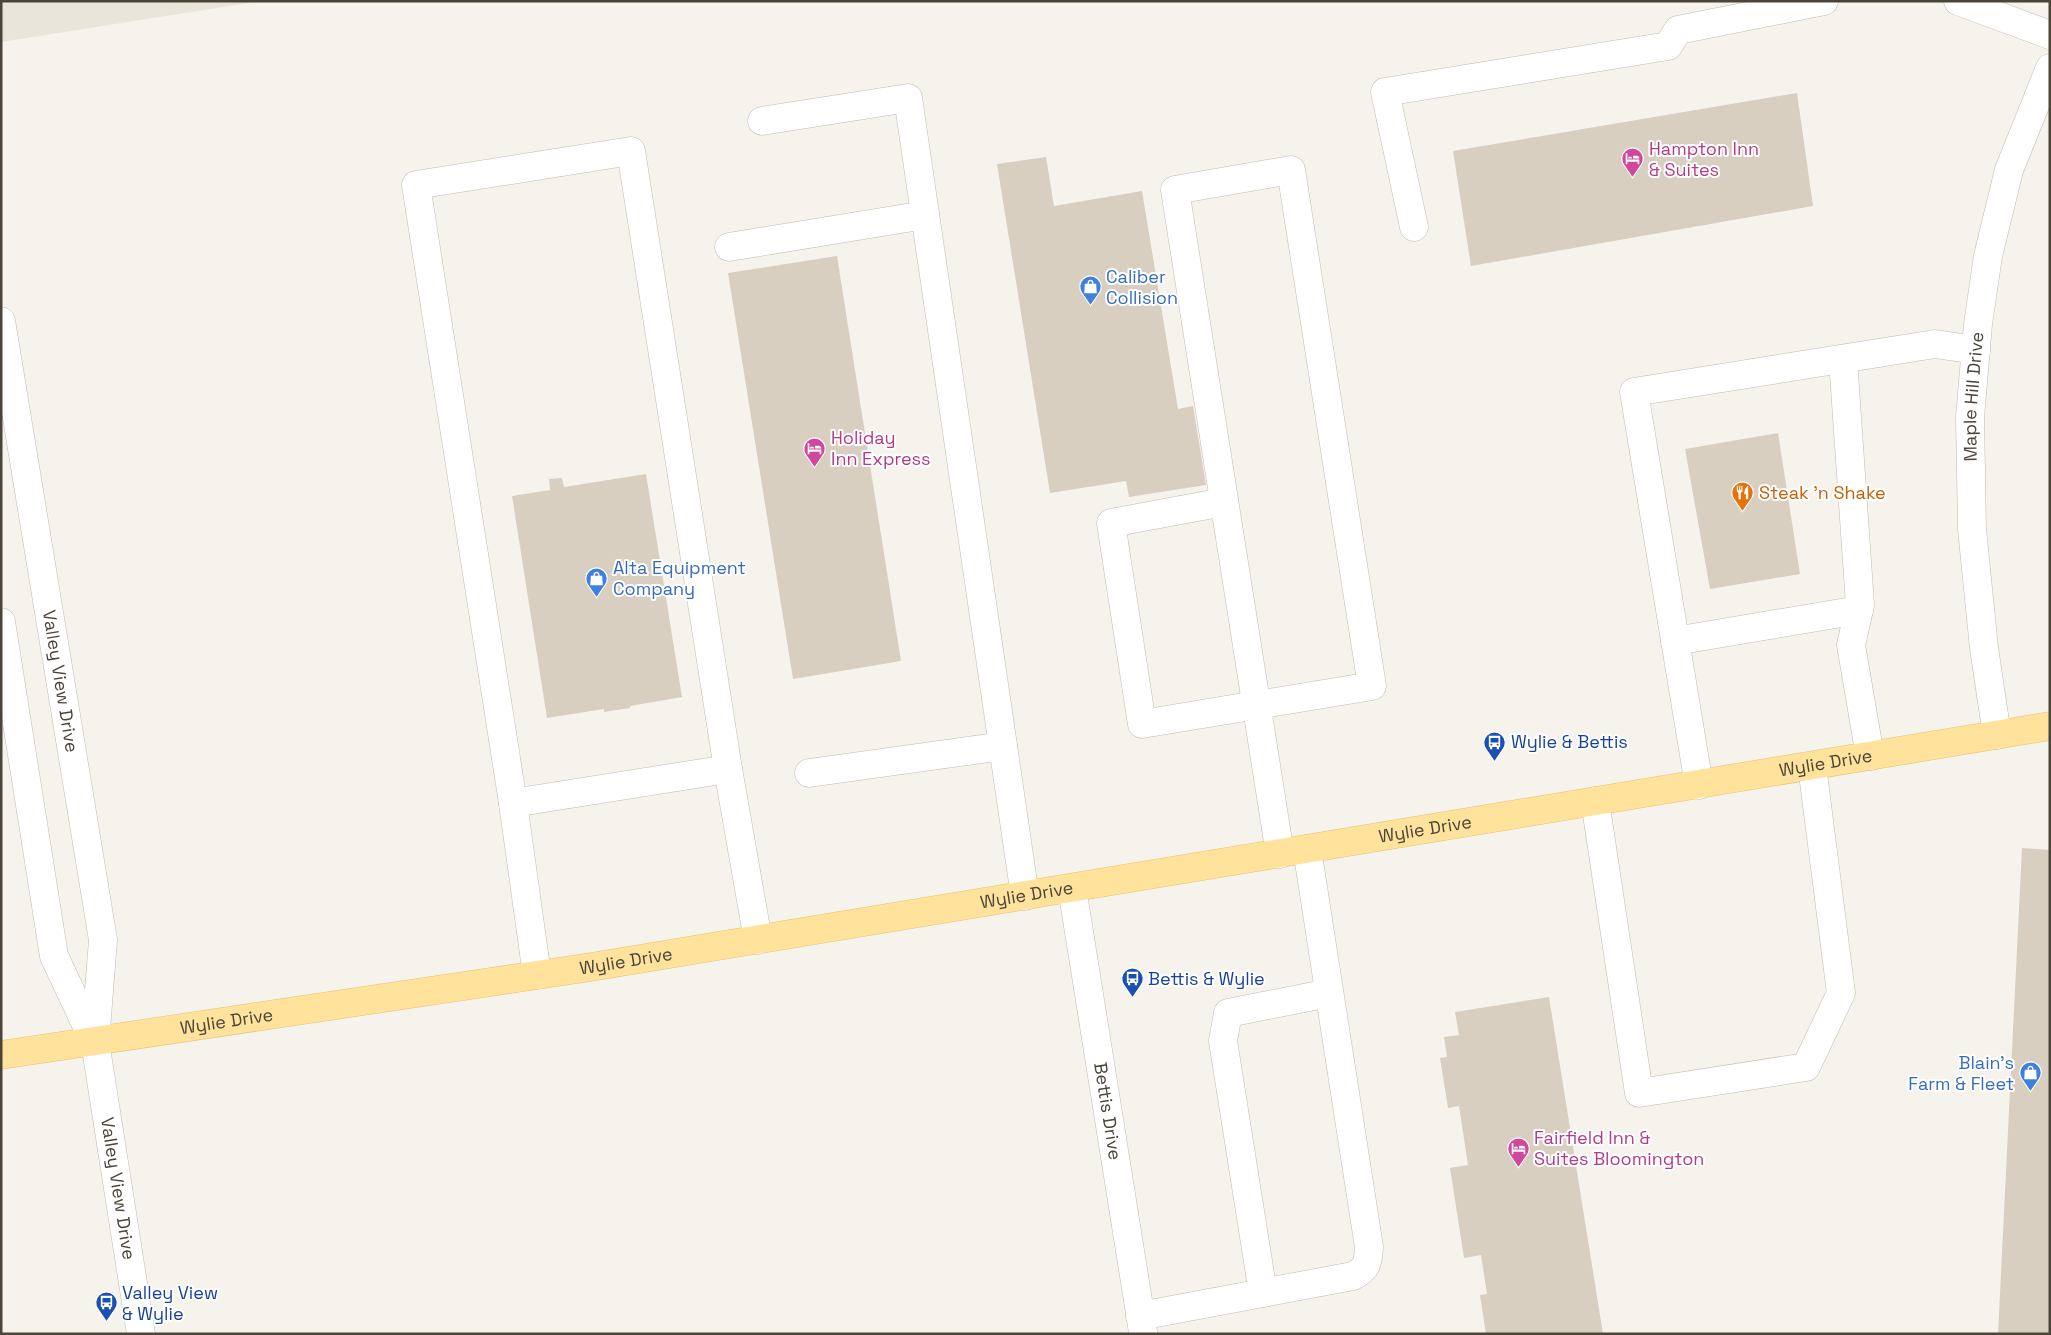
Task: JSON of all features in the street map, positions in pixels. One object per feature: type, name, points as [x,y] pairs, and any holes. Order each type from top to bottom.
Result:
[{"type":"main road","name":"Wylie Drive","points":[[1,1055],[538,975],[758,940],[2050,726]]},
{"type":"street","points":[[1414,227],[1385,92],[1668,46],[1678,30],[1824,1]]},
{"type":"street","points":[[1958,1],[2050,35]]},
{"type":"street","name":"Maple Hill Drive","points":[[1997,735],[1984,648],[1972,529],[1970,417],[1988,256],[2009,170],[2050,68]]},
{"type":"street","points":[[762,121],[908,98],[1025,896]]},
{"type":"street","points":[[538,975],[513,803],[416,185],[631,151],[728,769],[758,940]]},
{"type":"street","points":[[1224,502],[1111,522],[1142,724],[1257,705],[1372,686],[1291,170],[1175,190],[1257,705],[1280,854]]},
{"type":"street","points":[[729,247],[925,215]]},
{"type":"street","name":"Valley View Drive","points":[[1,321],[5,368],[103,940],[95,1042],[141,1334]]},
{"type":"street","points":[[1698,784],[1634,392],[1935,344],[1976,350]]},
{"type":"street","points":[[1843,359],[1859,610],[1851,645],[1870,756]]},
{"type":"street","points":[[1675,641],[1859,610]]},
{"type":"street","name":"Valley View Drive","points":[[1,622],[54,956],[95,1042]]},
{"type":"street","points":[[809,773],[1003,746]]},
{"type":"street","points":[[1595,801],[1639,1093],[1797,1068],[1806,1066],[1841,993],[1812,766]]},
{"type":"street","points":[[513,803],[728,769]]},
{"type":"street","points":[[1142,1325],[1263,1293],[1353,1276],[1363,1271],[1368,1262],[1369,1247],[1307,850]]},
{"type":"street","name":"Bettis Drive","points":[[1072,888],[1142,1325]]},
{"type":"street","points":[[1263,1293],[1223,1042],[1228,1013],[1330,993]]},
{"type":"shaded area","points":[[1,1],[260,1],[1,42]]},
{"type":"building","name":"Hampton Inn & Suites","points":[[1797,93],[1813,206],[1471,266],[1453,151]]},
{"type":"building","name":"Caliber Collision","points":[[1046,157],[1054,206],[1142,191],[1178,409],[1193,406],[1206,485],[1129,497],[1126,481],[1050,493],[997,164]]},
{"type":"building","name":"Holiday Inn Express","points":[[837,256],[901,661],[793,679],[728,273]]},
{"type":"building","name":"Steak 'n Shake","points":[[1778,433],[1800,574],[1710,589],[1685,449]]},
{"type":"building","name":"Alta Equipment Company","points":[[646,474],[682,697],[630,706],[630,708],[604,712],[604,709],[547,718],[512,496],[550,490],[549,479],[562,478],[564,487]]},
{"type":"building","name":"Blain's Farm & Fleet","points":[[2022,848],[2050,850],[2050,1334],[1998,1334]]},
{"type":"building","name":"Fairfield Inn & Suites Bloomington","points":[[1549,997],[1603,1334],[1486,1334],[1480,1295],[1487,1294],[1481,1255],[1464,1258],[1450,1168],[1468,1165],[1459,1106],[1448,1108],[1440,1058],[1447,1057],[1444,1037],[1459,1035],[1455,1012]]},
{"type":"place","name":"Hampton Inn & Suites","points":[[1633,178]]},
{"type":"place","name":"Caliber Collision","points":[[1090,306]]},
{"type":"place","name":"Holiday Inn Express","points":[[815,467]]},
{"type":"place","name":"Steak 'n Shake","points":[[1743,512]]},
{"type":"place","name":"Alta Equipment Company","points":[[597,597]]},
{"type":"place","name":"Wylie & Bettis","points":[[1495,761]]},
{"type":"place","name":"Bettis & Wylie","points":[[1132,998]]},
{"type":"place","name":"Blain's Farm & Fleet","points":[[2030,1092]]},
{"type":"place","name":"Fairfield Inn & Suites Bloomington","points":[[1518,1167]]},
{"type":"place","name":"Valley View & Wylie","points":[[106,1322]]}]
